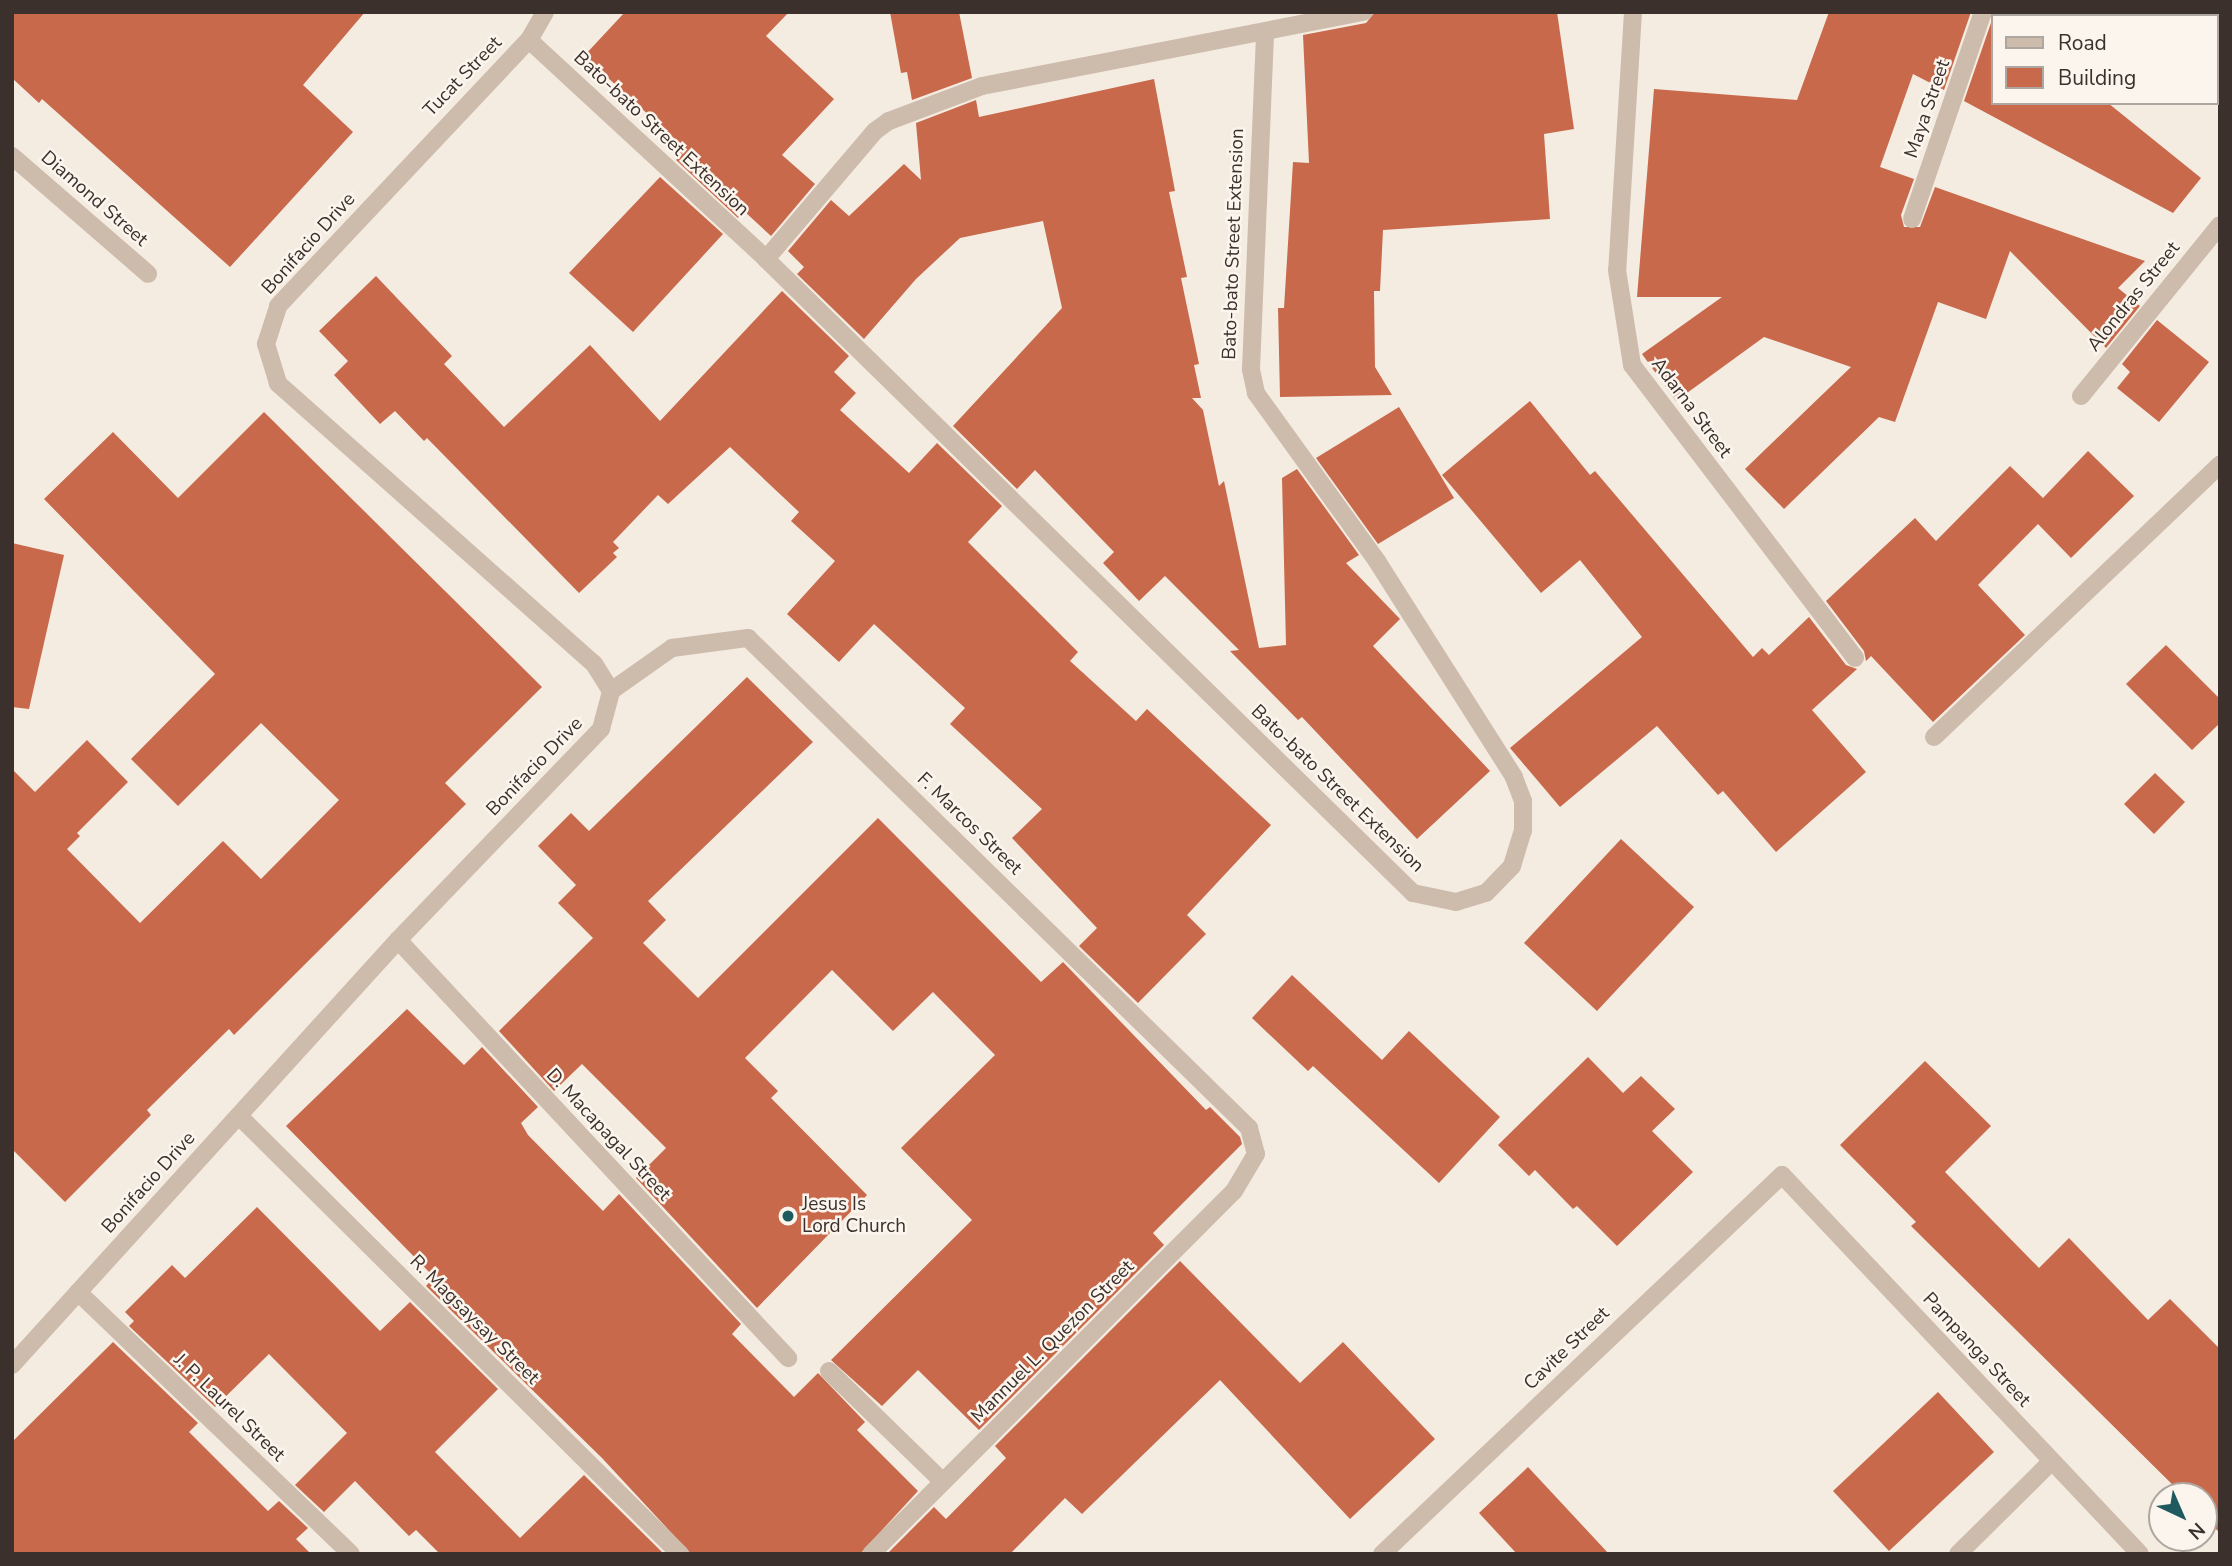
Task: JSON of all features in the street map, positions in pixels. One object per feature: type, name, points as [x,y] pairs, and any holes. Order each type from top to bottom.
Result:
[{"type":"street","name":"Tucat Street","points":[[435,137],[529,40],[545,12]]},
{"type":"street","points":[[766,259],[875,131],[889,121],[982,86],[1364,12]]},
{"type":"street","name":"Adarna Street","points":[[1633,12],[1617,270],[1632,365],[1856,659]]},
{"type":"street","name":"Maya Street","points":[[1912,219],[1983,12]]},
{"type":"street","name":"Bato-bato Street Extension","points":[[529,40],[766,259],[1413,893],[1456,902],[1486,893],[1512,866],[1523,831],[1523,801],[1514,777],[1377,561],[1256,393],[1251,369],[1251,329],[1265,33]]},
{"type":"street","name":"Bonifacio Drive","points":[[12,1365],[398,940],[601,729],[611,691],[594,664],[278,383],[266,344],[278,306],[435,137]]},
{"type":"street","name":"Diamond Street","points":[[12,156],[148,274]]},
{"type":"street","name":"Alondras Street","points":[[2081,396],[2220,225]]},
{"type":"street","points":[[1934,737],[2220,465]]},
{"type":"street","name":"F. Marcos Street","points":[[611,691],[672,648],[748,638],[1249,1128],[1256,1154]]},
{"type":"street","name":"D. Macapagal Street","points":[[398,940],[788,1358]]},
{"type":"street","name":"R. Magsaysay Street","points":[[239,1116],[680,1554]]},
{"type":"street","name":"Mannuel L. Quezon Street","points":[[871,1554],[1234,1191],[1256,1154]]},
{"type":"street","name":"Pampanga Street","points":[[1782,1175],[2140,1554]]},
{"type":"street","name":"Cavite Street","points":[[1382,1554],[1782,1175]]},
{"type":"street","name":"J. P. Laurel Street","points":[[78,1292],[351,1554]]},
{"type":"street","points":[[830,1371],[943,1482]]},
{"type":"street","points":[[1958,1554],[2053,1461]]},
{"type":"building","points":[[12,12],[365,12],[303,85],[353,132],[230,267],[42,99],[39,103],[12,78]]},
{"type":"building","points":[[625,12],[789,12],[766,36],[834,99],[782,155],[815,184],[771,236],[744,211],[738,218],[676,160],[682,154],[669,143],[674,138],[584,56]]},
{"type":"building","points":[[890,12],[959,12],[972,78],[912,100],[907,72],[901,73]]},
{"type":"building","points":[[1375,12],[1557,12],[1574,129],[1544,134],[1550,219],[1383,230],[1380,291],[1374,291],[1375,367],[1392,395],[1280,397],[1278,308],[1284,308],[1293,162],[1309,163],[1303,35],[1366,23]]},
{"type":"building","points":[[1829,12],[1971,12],[1944,90],[1913,74],[1880,167],[1914,179],[1901,215],[1904,227],[1920,227],[1935,187],[2145,261],[2118,288],[2140,306],[2106,348],[2010,251],[1986,319],[1938,302],[1895,422],[1879,417],[1784,509],[1745,469],[1851,367],[1764,337],[1676,401],[1642,354],[1722,297],[1637,297],[1654,89],[1797,100]]},
{"type":"building","points":[[1990,26],[1990,105],[2110,105],[2201,178],[2173,213],[1964,101]]},
{"type":"building","points":[[1154,79],[1175,191],[1169,192],[1187,277],[1181,278],[1199,364],[1194,365],[1201,398],[1192,398],[1203,410],[1219,486],[1224,481],[1259,648],[1286,645],[1282,478],[1297,469],[1359,555],[1346,563],[1400,619],[1373,646],[1490,771],[1417,839],[1302,717],[1298,720],[1230,651],[1239,650],[1165,576],[1139,601],[1103,563],[1114,552],[1035,470],[1017,489],[953,426],[1062,308],[1043,221],[960,238],[916,279],[864,339],[797,274],[804,267],[788,251],[831,200],[849,216],[904,164],[921,180],[916,123],[976,100],[979,117]]},
{"type":"building","points":[[660,177],[723,234],[633,332],[569,273]]},
{"type":"building","points":[[376,276],[452,356],[444,364],[504,427],[590,345],[660,421],[782,291],[849,356],[834,372],[856,393],[840,410],[909,473],[937,443],[1002,506],[968,542],[1078,652],[1070,661],[1136,721],[1147,709],[1271,825],[1187,915],[1206,934],[1138,1003],[1079,946],[1097,928],[1012,838],[1042,809],[950,724],[965,708],[874,624],[839,662],[787,614],[835,561],[791,521],[799,512],[730,447],[668,504],[658,495],[613,542],[619,548],[613,553],[617,557],[579,593],[427,438],[424,441],[395,411],[380,424],[334,375],[348,361],[319,331]]},
{"type":"building","points":[[2157,320],[2209,362],[2159,422],[2117,388],[2130,372],[2122,364]]},
{"type":"building","points":[[1530,401],[1590,475],[1595,471],[1753,657],[1762,648],[1769,655],[1809,617],[1846,665],[1857,669],[1812,710],[1866,772],[1776,852],[1723,791],[1718,795],[1657,726],[1560,807],[1510,748],[1642,637],[1580,560],[1541,593],[1442,475]]},
{"type":"building","points":[[1399,407],[1454,498],[1378,544],[1316,458]]},
{"type":"building","points":[[264,412],[542,687],[445,783],[466,804],[234,1035],[229,1029],[147,1110],[151,1115],[65,1202],[12,1149],[12,769],[35,792],[87,740],[128,782],[77,833],[80,836],[67,849],[140,923],[223,841],[261,879],[339,800],[261,723],[178,806],[131,759],[215,674],[44,499],[113,432],[178,498]]},
{"type":"building","points":[[2088,451],[2134,496],[2071,558],[2038,524],[1978,585],[2025,635],[1933,722],[1871,656],[1866,661],[1864,651],[1826,601],[1915,518],[1936,541],[2010,466],[2043,498]]},
{"type":"building","points":[[12,543],[64,555],[29,709],[12,707]]},
{"type":"building","points":[[2166,645],[2220,699],[2220,723],[2192,750],[2126,684]]},
{"type":"building","points":[[747,677],[813,742],[648,901],[666,920],[643,943],[698,998],[878,818],[1041,982],[1063,962],[1206,1110],[1210,1107],[1240,1137],[1242,1144],[1153,1233],[1164,1245],[979,1430],[918,1370],[882,1406],[831,1360],[972,1220],[901,1148],[995,1055],[933,992],[893,1031],[832,970],[745,1058],[778,1091],[771,1098],[867,1195],[757,1308],[636,1178],[666,1148],[582,1064],[554,1091],[499,1031],[593,938],[558,903],[576,885],[538,846],[571,813],[589,831]]},
{"type":"building","points":[[2155,773],[2185,802],[2154,834],[2124,804]]},
{"type":"building","points":[[1621,839],[1694,907],[1597,1011],[1524,943]]},
{"type":"building","points":[[1292,975],[1382,1060],[1409,1031],[1500,1117],[1439,1183],[1313,1066],[1308,1071],[1252,1018]]},
{"type":"building","points":[[407,1009],[464,1065],[482,1047],[538,1107],[521,1123],[528,1135],[603,1211],[619,1194],[741,1324],[732,1334],[794,1397],[818,1373],[865,1422],[857,1430],[918,1491],[860,1554],[691,1554],[602,1458],[426,1286],[434,1277],[286,1126]]},
{"type":"building","points":[[1588,1057],[1623,1093],[1641,1076],[1675,1109],[1652,1131],[1693,1172],[1617,1246],[1577,1206],[1573,1209],[1535,1170],[1529,1176],[1498,1145]]},
{"type":"building","points":[[1925,1061],[1991,1126],[1945,1172],[2039,1268],[2069,1238],[2148,1320],[2170,1299],[2220,1349],[2220,1533],[2218,1482],[2170,1482],[1911,1226],[1916,1222],[1840,1145]]},
{"type":"building","points":[[257,1207],[380,1331],[410,1302],[498,1389],[435,1452],[520,1538],[584,1475],[664,1554],[440,1554],[416,1530],[409,1536],[355,1481],[324,1512],[295,1485],[347,1433],[269,1354],[215,1407],[129,1326],[134,1321],[125,1312],[172,1265],[185,1278]]},
{"type":"building","points":[[1180,1261],[1300,1383],[1343,1342],[1435,1439],[1350,1519],[1220,1380],[1082,1514],[1065,1498],[1010,1554],[887,1554],[934,1507],[946,1519],[1006,1458],[995,1446]]},
{"type":"building","points":[[113,1342],[198,1423],[189,1432],[268,1511],[279,1501],[308,1528],[296,1539],[311,1554],[12,1554],[12,1442]]},
{"type":"building","points":[[1938,1392],[1994,1452],[1889,1551],[1833,1491]]},
{"type":"building","points":[[1528,1467],[1609,1554],[1517,1554],[1479,1513]]},
{"type":"place","name":"Jesus Is Lord Church","points":[[788,1216]]}]
